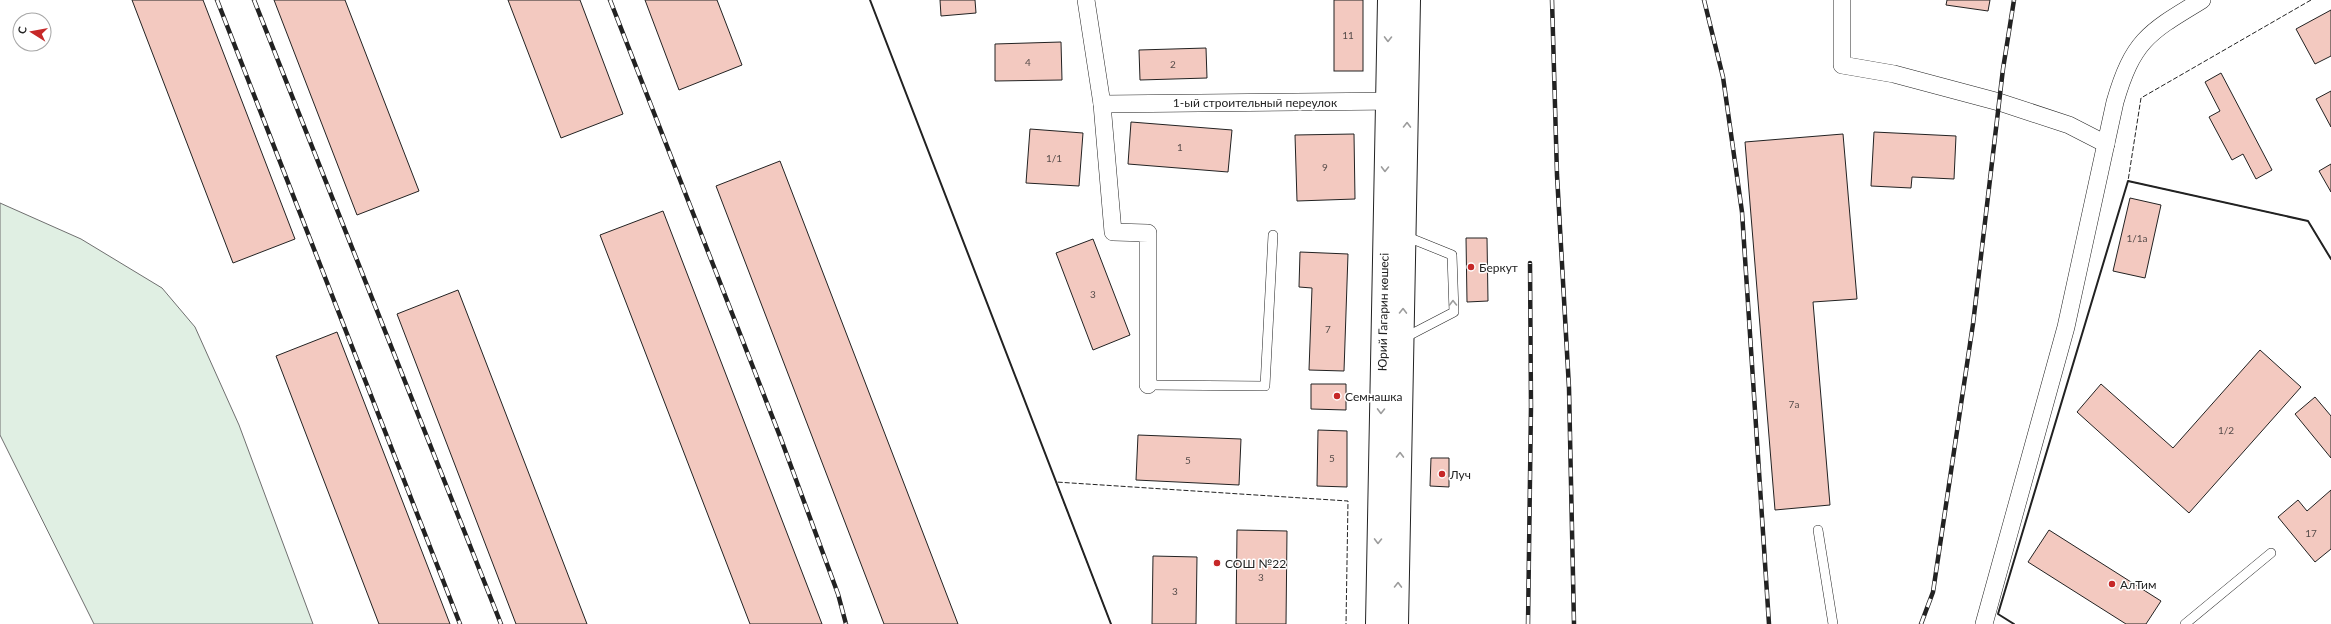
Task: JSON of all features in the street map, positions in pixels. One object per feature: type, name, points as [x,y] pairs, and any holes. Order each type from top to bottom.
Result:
[{"type":"main road","name":"Юрий Гагарин көшесі","points":[[1389,0],[1397,101],[1404,236],[1397,624]]},
{"type":"main road","name":"Юрий Гагарин көшесі","points":[[1377,624],[1397,101],[1409,0]]},
{"type":"street","points":[[1086,0],[1102,104],[1113,232],[1148,233],[1148,385]]},
{"type":"street","points":[[1842,0],[1842,65],[1894,74],[1999,102],[2069,124],[2106,144]]},
{"type":"street","points":[[1984,624],[2066,327],[2106,144],[2124,73],[2136,50],[2154,30],[2202,0]]},
{"type":"street","name":"1-ый строительный переулок","points":[[1102,104],[1397,101]]},
{"type":"lane","points":[[1148,385],[1266,386],[1273,235]]},
{"type":"lane","points":[[1403,339],[1454,312],[1452,255],[1404,236]]},
{"type":"lane","points":[[1818,530],[1833,624]]},
{"type":"lane","points":[[2185,624],[2271,552]]},
{"type":"green space","points":[[0,203],[81,239],[162,288],[195,327],[239,425],[313,624],[94,624],[0,435]]},
{"type":"building","points":[[132,0],[203,0],[295,239],[233,263]]},
{"type":"building","points":[[274,0],[345,0],[419,191],[357,215]]},
{"type":"building","points":[[508,0],[580,0],[623,114],[561,138]]},
{"type":"building","points":[[645,0],[717,0],[742,65],[679,90]]},
{"type":"building","points":[[940,0],[975,0],[976,13],[941,16]]},
{"type":"building","points":[[1334,0],[1363,0],[1363,71],[1334,71]]},
{"type":"building","points":[[1947,0],[1990,0],[1988,11],[1946,5]]},
{"type":"building","points":[[2331,10],[2331,56],[2315,64],[2296,29]]},
{"type":"building","points":[[1061,42],[1062,80],[995,81],[995,44]]},
{"type":"building","points":[[1206,48],[1207,78],[1140,80],[1139,50]]},
{"type":"building","points":[[2221,73],[2272,170],[2256,179],[2243,154],[2232,160],[2209,117],[2220,111],[2205,82]]},
{"type":"building","points":[[2331,91],[2331,127],[2316,99]]},
{"type":"building","points":[[1131,122],[1232,130],[1228,172],[1128,164]]},
{"type":"building","points":[[1030,129],[1083,133],[1079,186],[1026,183]]},
{"type":"building","points":[[1874,132],[1956,136],[1954,179],[1912,177],[1911,188],[1871,186]]},
{"type":"building","points":[[1354,134],[1355,199],[1297,201],[1295,135]]},
{"type":"building","points":[[1843,134],[1857,299],[1813,302],[1830,505],[1775,510],[1745,142]]},
{"type":"building","points":[[780,161],[958,624],[884,624],[716,186]]},
{"type":"building","points":[[2331,164],[2331,192],[2319,171]]},
{"type":"building","points":[[2130,198],[2161,205],[2145,278],[2113,271]]},
{"type":"building","points":[[663,211],[822,624],[750,624],[600,235]]},
{"type":"building","points":[[1466,238],[1487,238],[1488,301],[1467,302]]},
{"type":"building","points":[[1093,239],[1130,335],[1093,350],[1056,253]]},
{"type":"building","points":[[1300,252],[1348,254],[1344,371],[1309,370],[1312,288],[1299,287]]},
{"type":"building","points":[[458,290],[587,624],[516,624],[397,314]]},
{"type":"building","points":[[337,332],[450,624],[379,624],[276,356]]},
{"type":"building","points":[[2260,350],[2301,387],[2189,513],[2077,412],[2101,384],[2173,448]]},
{"type":"building","points":[[1311,384],[1346,384],[1346,410],[1311,409]]},
{"type":"building","points":[[2315,397],[2331,416],[2331,458],[2295,414]]},
{"type":"building","points":[[1318,430],[1347,431],[1347,487],[1317,486]]},
{"type":"building","points":[[1138,435],[1241,439],[1239,485],[1136,480]]},
{"type":"building","points":[[1431,458],[1449,458],[1449,487],[1430,486]]},
{"type":"building","points":[[2331,490],[2331,549],[2315,562],[2278,517],[2298,500],[2307,511]]},
{"type":"building","points":[[1237,530],[1287,531],[1286,624],[1236,624]]},
{"type":"building","points":[[2049,530],[2161,601],[2146,624],[2126,624],[2028,562]]},
{"type":"building","points":[[1153,556],[1197,557],[1196,624],[1152,624]]},
{"type":"railway","points":[[217,0],[460,624]]},
{"type":"railway","points":[[254,0],[501,624]]},
{"type":"railway","points":[[610,0],[781,439],[838,594],[846,624]]},
{"type":"railway","points":[[1552,0],[1557,175],[1569,388],[1574,624]]},
{"type":"railway","points":[[1704,0],[1723,77],[1742,212],[1769,624]]},
{"type":"railway","points":[[1921,624],[1933,592],[1973,324],[2003,69],[2014,0]]},
{"type":"railway","points":[[1528,624],[1531,406],[1530,263]]},
{"type":"fence","points":[[2311,0],[2141,98],[2128,181],[2308,221],[2331,259]]},
{"type":"fence","points":[[1111,624],[1056,482],[1348,501],[1346,624]]},
{"type":"wall","points":[[870,0],[1111,624]]},
{"type":"wall","points":[[2014,624],[1998,614],[2128,181],[2308,221],[2331,259]]},
{"type":"place","name":"Беркут","points":[[1471,267]]},
{"type":"place","name":"Семнашка","points":[[1337,396]]},
{"type":"place","name":"Луч","points":[[1442,474]]},
{"type":"place","name":"СОШ №22","points":[[1217,563]]},
{"type":"place","name":"АлТим","points":[[2112,584]]}]
